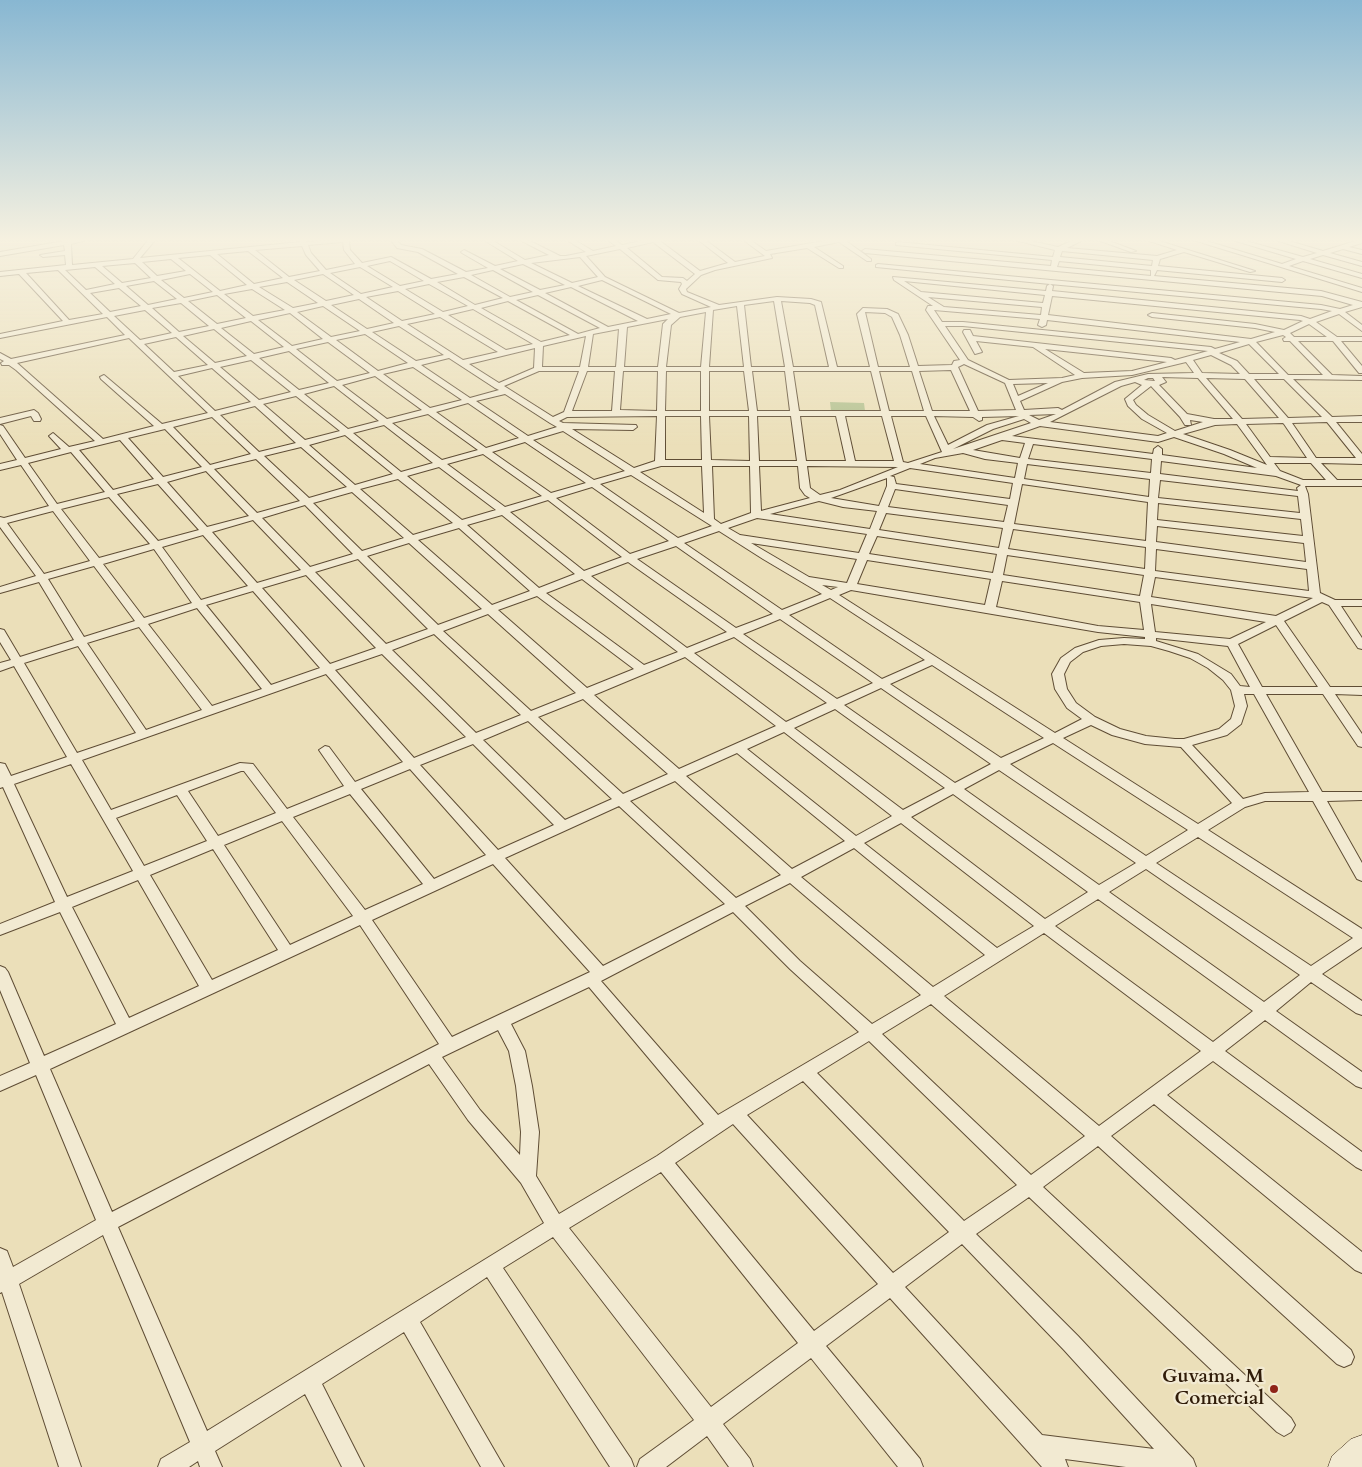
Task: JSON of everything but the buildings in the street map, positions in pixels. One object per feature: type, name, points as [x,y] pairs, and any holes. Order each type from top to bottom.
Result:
[{"type":"main road","points":[[1343,1467],[1362,1450]]},
{"type":"street","points":[[53,307],[67,322]]},
{"type":"street","points":[[102,307],[133,340],[308,502],[435,629],[734,904],[795,965],[871,1033],[1030,1186],[1284,1425]]},
{"type":"street","points":[[0,336],[140,307]]},
{"type":"street","points":[[148,307],[176,335],[257,403],[301,444],[410,538],[791,876],[1097,1135],[1344,1357]]},
{"type":"street","points":[[192,307],[252,358],[400,476],[538,592],[643,670]]},
{"type":"street","points":[[237,307],[502,510],[584,576],[687,652],[1043,925],[1362,1162]]},
{"type":"street","points":[[286,307],[548,496],[629,558],[1362,1080]]},
{"type":"street","points":[[4,363],[133,340],[176,335],[309,307]]},
{"type":"street","points":[[331,307],[527,438],[779,614],[1362,1009]]},
{"type":"street","points":[[376,307],[720,527],[830,594],[1362,937],[1264,1010],[1214,1051],[962,1234],[648,1467]]},
{"type":"street","points":[[431,307],[503,352]]},
{"type":"street","points":[[172,375],[472,307]]},
{"type":"street","points":[[475,307],[539,344]]},
{"type":"street","points":[[523,307],[575,335]]},
{"type":"street","points":[[567,307],[607,329]]},
{"type":"street","points":[[616,307],[645,322],[667,324]]},
{"type":"street","points":[[663,307],[678,315]]},
{"type":"street","points":[[741,307],[754,414],[756,515]]},
{"type":"street","points":[[778,307],[796,414],[805,488],[808,493],[818,498],[883,509],[1311,566]]},
{"type":"street","points":[[819,307],[834,369]]},
{"type":"street","points":[[1035,345],[1046,307]]},
{"type":"street","points":[[1152,307],[1151,356],[1153,367]]},
{"type":"street","points":[[1202,307],[1294,317],[1310,321],[1335,339],[1362,371]]},
{"type":"street","points":[[1252,307],[1255,326]]},
{"type":"street","points":[[1323,307],[1340,311],[1362,329]]},
{"type":"street","points":[[1351,307],[1310,321],[1285,332],[1250,341],[1188,359],[1132,373],[1023,382],[1008,382],[963,359],[930,309],[941,308],[1044,317],[1152,328],[1250,341],[1289,377],[1330,420],[1362,460]]},
{"type":"street","points":[[462,363],[575,335],[714,308],[705,369],[709,520]]},
{"type":"street","points":[[941,308],[963,324],[978,352]]},
{"type":"street","points":[[905,465],[874,369],[861,312],[868,310],[887,311],[895,316],[904,335],[929,414],[948,448]]},
{"type":"street","points":[[660,463],[662,369],[667,324],[678,315]]},
{"type":"street","points":[[1152,316],[1255,326],[1285,332],[1328,377]]},
{"type":"street","points":[[940,324],[963,324],[1040,331],[1215,351],[1234,363],[1248,376],[1287,422],[1313,460],[1334,483]]},
{"type":"street","points":[[616,413],[623,326]]},
{"type":"street","points":[[568,414],[584,369],[590,332]]},
{"type":"street","points":[[970,338],[1151,356],[1178,361]]},
{"type":"street","points":[[1263,338],[1362,340]]},
{"type":"street","points":[[144,735],[81,642],[42,578],[0,521],[469,400],[502,388],[538,369],[789,370],[954,367],[963,359],[978,352],[1020,343]]},
{"type":"street","points":[[538,369],[539,344]]},
{"type":"street","points":[[1035,345],[1082,376]]},
{"type":"street","points":[[0,355],[4,363],[19,368],[101,442]]},
{"type":"street","points":[[0,467],[451,355]]},
{"type":"street","points":[[1188,359],[1200,377],[1240,422],[1270,460],[1277,473]]},
{"type":"street","points":[[1178,361],[1129,399],[1132,406],[1145,417],[1176,434],[1227,452],[1302,483],[1362,483]]},
{"type":"street","points":[[954,367],[975,414],[1005,435],[1030,441],[1277,473]]},
{"type":"street","points":[[104,376],[164,426],[209,468],[255,518],[384,649],[563,826]]},
{"type":"street","points":[[4,782],[144,735],[384,649],[629,558],[756,515],[843,492],[890,474],[905,465],[963,446],[1005,435],[1067,411],[1118,384],[1137,380],[1200,377],[1362,378]]},
{"type":"street","points":[[1019,399],[1062,380]]},
{"type":"street","points":[[1154,380],[1184,416],[1191,430],[1207,442],[1227,452]]},
{"type":"street","points":[[1008,382],[1019,399],[1024,416]]},
{"type":"street","points":[[1019,399],[1023,382]]},
{"type":"street","points":[[559,425],[559,419],[563,414],[975,414],[1024,416],[1067,411]]},
{"type":"street","points":[[0,421],[34,413],[37,419]]},
{"type":"street","points":[[840,414],[851,463]]},
{"type":"street","points":[[933,456],[948,448],[963,446],[990,426],[1024,416],[1038,423],[1158,439],[1214,422]]},
{"type":"street","points":[[1184,416],[1214,422],[1362,419]]},
{"type":"street","points":[[0,590],[441,464],[527,438],[559,425],[633,427]]},
{"type":"street","points":[[0,428],[55,508],[98,562],[209,711]]},
{"type":"street","points":[[53,436],[70,449],[156,545],[199,604],[269,690]]},
{"type":"street","points":[[122,437],[256,586],[410,763],[498,857],[716,1125]]},
{"type":"street","points":[[1150,639],[1146,599],[1152,546],[1153,500],[1158,439]]},
{"type":"street","points":[[990,609],[1023,461],[1030,441]]},
{"type":"street","points":[[963,446],[985,456],[1303,494]]},
{"type":"street","points":[[1270,460],[1362,460]]},
{"type":"street","points":[[0,667],[358,554],[630,470],[660,463],[755,462],[905,465],[1153,500],[1306,517]]},
{"type":"street","points":[[0,930],[215,841],[851,586],[892,486],[890,474]]},
{"type":"street","points":[[1302,483],[1311,566],[1318,596]]},
{"type":"street","points":[[892,486],[1015,503]]},
{"type":"street","points":[[756,515],[1318,596],[1333,603],[1362,603]]},
{"type":"street","points":[[1152,522],[1308,540]]},
{"type":"street","points":[[736,537],[1278,620],[1362,743]]},
{"type":"street","points":[[805,579],[990,609],[1150,639],[1187,653],[1212,666],[1227,677],[1237,690],[1241,706],[1237,721],[1223,732],[1184,743],[1145,740],[1116,732],[1091,720],[1072,705],[1061,689],[1058,674],[1065,660],[1079,650],[1099,643],[1150,639],[1232,643],[1278,620],[1318,596]]},
{"type":"street","points":[[1333,603],[1362,646]]},
{"type":"street","points":[[0,632],[209,989]]},
{"type":"street","points":[[1232,643],[1362,876]]},
{"type":"street","points":[[0,1084],[620,800],[932,660]]},
{"type":"street","points":[[1237,690],[1362,691]]},
{"type":"street","points":[[4,1282],[106,1224],[449,1046],[596,976],[791,876],[1000,764],[1091,720]]},
{"type":"street","points":[[1184,743],[1240,804]]},
{"type":"street","points":[[738,748],[996,955]]},
{"type":"street","points":[[325,750],[352,787],[433,887]]},
{"type":"street","points":[[0,767],[4,782],[63,904],[126,1027]]},
{"type":"street","points":[[108,816],[240,767],[248,767],[362,918],[449,1046]]},
{"type":"street","points":[[180,789],[288,953]]},
{"type":"street","points":[[169,1467],[490,1265],[663,1161],[716,1125],[932,996],[1043,925],[1240,804],[1265,797],[1362,796]]},
{"type":"street","points":[[0,972],[211,1467]]},
{"type":"street","points":[[502,1022],[516,1051],[524,1086],[530,1132],[527,1177]]},
{"type":"street","points":[[432,1056],[474,1115],[527,1177],[556,1226],[742,1467]]},
{"type":"street","points":[[805,1072],[1071,1343],[1183,1465]]},
{"type":"street","points":[[1154,1094],[1362,1264]]},
{"type":"street","points":[[735,1114],[1057,1467]]},
{"type":"street","points":[[663,1161],[912,1467]]},
{"type":"street","points":[[0,1257],[4,1282],[70,1467]]},
{"type":"street","points":[[490,1265],[623,1467]]},
{"type":"street","points":[[407,1319],[493,1467]]},
{"type":"street","points":[[308,1380],[352,1467]]},
{"type":"street","points":[[1036,1445],[1183,1465]]},
{"type":"green space","points":[[830,402],[864,403],[865,411],[831,411]]},
{"type":"place","name":"Guvama. M Comercial","points":[[1274,1389]]}]
